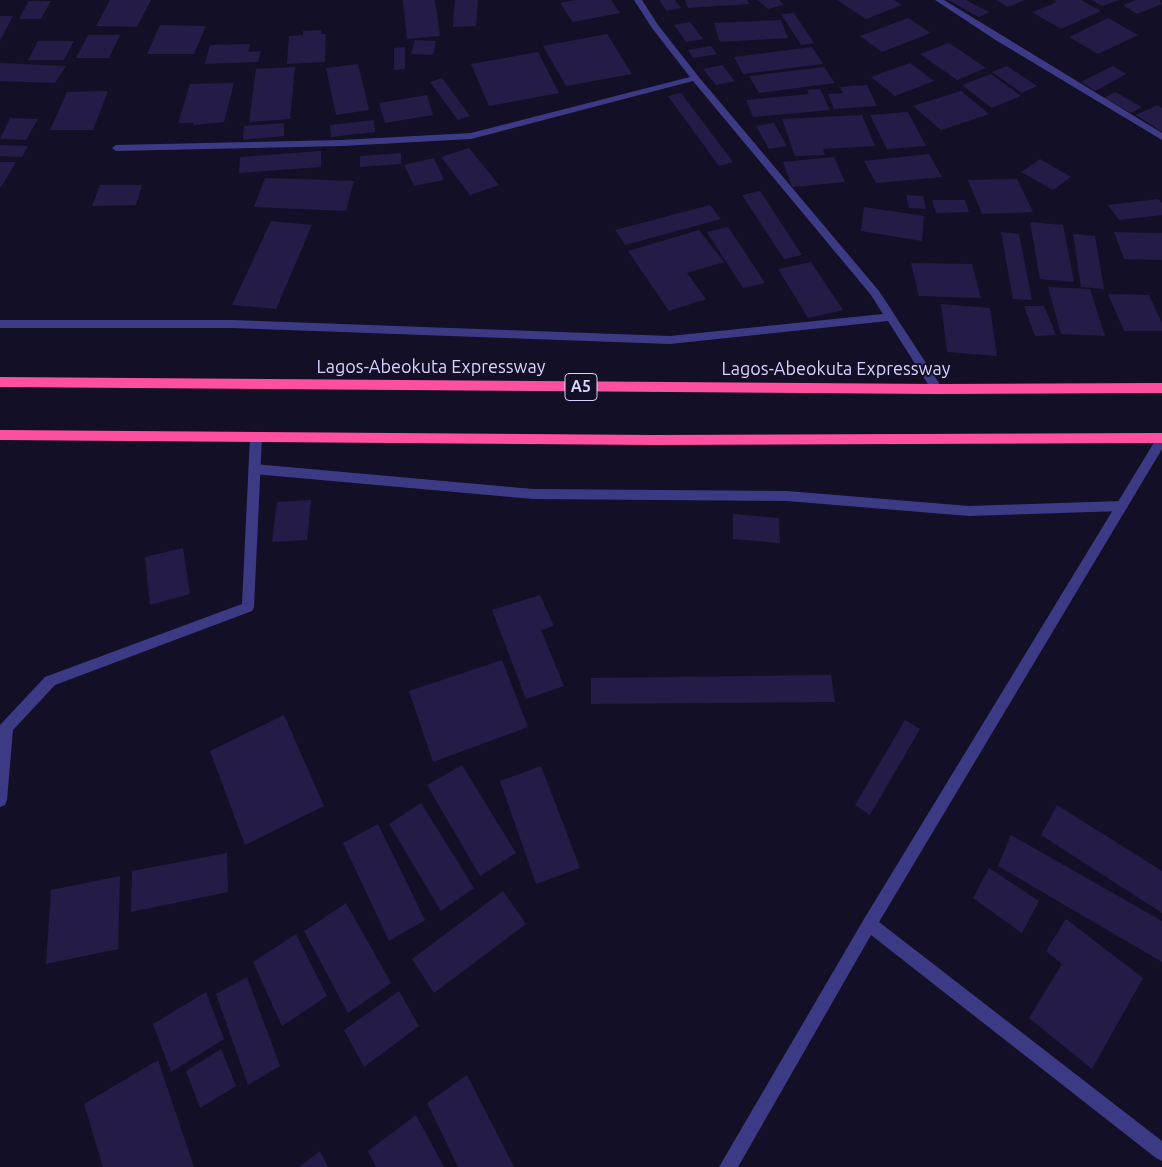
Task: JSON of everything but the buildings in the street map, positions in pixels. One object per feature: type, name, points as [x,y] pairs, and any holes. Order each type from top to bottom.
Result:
[{"type":"highway","name":"Lagos-Abeokuta Expressway","points":[[0,382],[937,389],[1162,388]]},
{"type":"highway","points":[[0,435],[644,440],[1162,438]]},
{"type":"street","points":[[638,0],[655,26],[696,78],[875,293],[937,389]]},
{"type":"street","points":[[939,0],[1162,137]]},
{"type":"street","points":[[116,148],[342,143],[471,136],[696,78]]},
{"type":"street","points":[[0,324],[232,324],[670,340],[891,318]]},
{"type":"street","points":[[0,800],[6,727],[50,680],[248,607],[256,437]]},
{"type":"street","points":[[728,1167],[869,924],[1162,438]]},
{"type":"street","points":[[254,469],[533,494],[787,496],[969,511],[1122,506]]},
{"type":"street","points":[[869,924],[1162,1152]]}]
